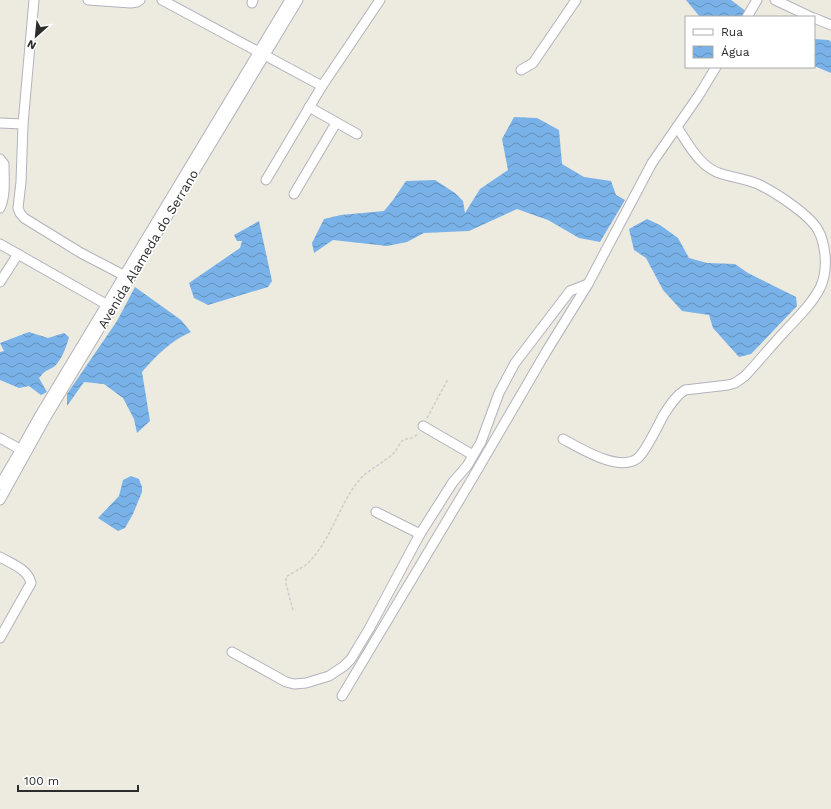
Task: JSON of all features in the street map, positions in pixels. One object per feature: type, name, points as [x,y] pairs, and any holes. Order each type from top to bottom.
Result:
[{"type":"street","points":[[34,0],[23,124],[21,182],[18,208],[24,218],[81,253],[128,276]]},
{"type":"street","points":[[88,0],[131,3],[140,0]]},
{"type":"street","points":[[162,0],[322,86]]},
{"type":"street","name":"Avenida Alameda do Serrano","points":[[0,485],[24,451],[262,53],[290,0]]},
{"type":"street","name":"Avenida Alameda do Serrano","points":[[262,53],[298,0]]},
{"type":"street","points":[[266,180],[374,0]]},
{"type":"street","points":[[521,70],[533,63],[576,0]]},
{"type":"street","points":[[748,16],[757,0]]},
{"type":"street","points":[[775,0],[809,16]]},
{"type":"street","points":[[815,19],[831,25]]},
{"type":"street","points":[[342,696],[546,352],[588,284],[652,164],[715,68]]},
{"type":"street","points":[[309,108],[357,134]]},
{"type":"street","points":[[0,123],[23,124]]},
{"type":"street","points":[[294,194],[336,123]]},
{"type":"street","points":[[563,439],[610,462],[623,463],[638,458],[644,451],[672,403],[680,393],[685,390],[736,383],[745,376],[808,306],[820,288],[825,273],[825,261],[823,242],[819,230],[785,199],[759,184],[723,175],[708,168],[695,153],[677,127]]},
{"type":"street","points":[[0,159],[4,164],[3,200],[0,208]]},
{"type":"street","points":[[4,180],[21,182]]},
{"type":"street","points":[[0,244],[110,306]]},
{"type":"street","points":[[0,282],[18,254]]},
{"type":"street","points":[[232,652],[286,682],[294,684],[306,683],[329,676],[344,666],[351,658],[369,629],[420,534],[453,482],[467,466],[481,442],[501,388],[515,363],[570,291],[588,284]]},
{"type":"street","points":[[423,426],[473,455]]},
{"type":"street","points":[[0,438],[24,451]]},
{"type":"street","name":"Avenida Alameda do Serrano","points":[[0,500],[24,451]]},
{"type":"street","points":[[376,512],[420,534]]},
{"type":"street","points":[[0,557],[25,571],[31,583],[0,638]]},
{"type":"path","points":[[293,610],[286,584],[286,577],[308,563],[318,551],[331,532],[340,509],[362,477],[395,452],[402,442],[415,438],[448,379]]},
{"type":"water","points":[[686,0],[731,0],[747,12],[745,16],[699,16]]},
{"type":"water","points":[[815,39],[829,40],[831,42],[831,73],[815,66]]},
{"type":"water","points":[[514,117],[537,118],[559,130],[562,164],[584,177],[611,181],[616,195],[625,200],[600,242],[579,238],[548,220],[517,209],[469,231],[424,233],[407,242],[387,246],[333,240],[314,253],[312,243],[324,219],[341,215],[384,211],[406,181],[435,180],[455,193],[463,201],[465,213],[480,189],[508,170],[502,139]]},
{"type":"water","points":[[647,219],[660,225],[678,238],[689,258],[707,263],[735,264],[748,273],[796,297],[797,306],[751,354],[739,357],[713,328],[709,315],[682,311],[663,290],[646,258],[634,250],[629,229]]},
{"type":"water","points":[[259,221],[272,281],[268,287],[208,305],[194,298],[189,283],[240,248],[242,241],[237,241],[234,235]]},
{"type":"water","points":[[135,287],[181,320],[191,332],[170,344],[142,372],[150,421],[137,433],[134,419],[123,398],[104,384],[84,382],[67,406],[67,394],[117,321]]},
{"type":"water","points":[[29,332],[48,338],[64,333],[69,337],[65,350],[58,363],[39,378],[47,392],[41,395],[29,386],[19,388],[0,380],[0,352],[4,351],[0,343]]},
{"type":"water","points":[[131,476],[139,479],[142,492],[133,514],[125,528],[118,531],[98,518],[119,496],[123,480]]}]
